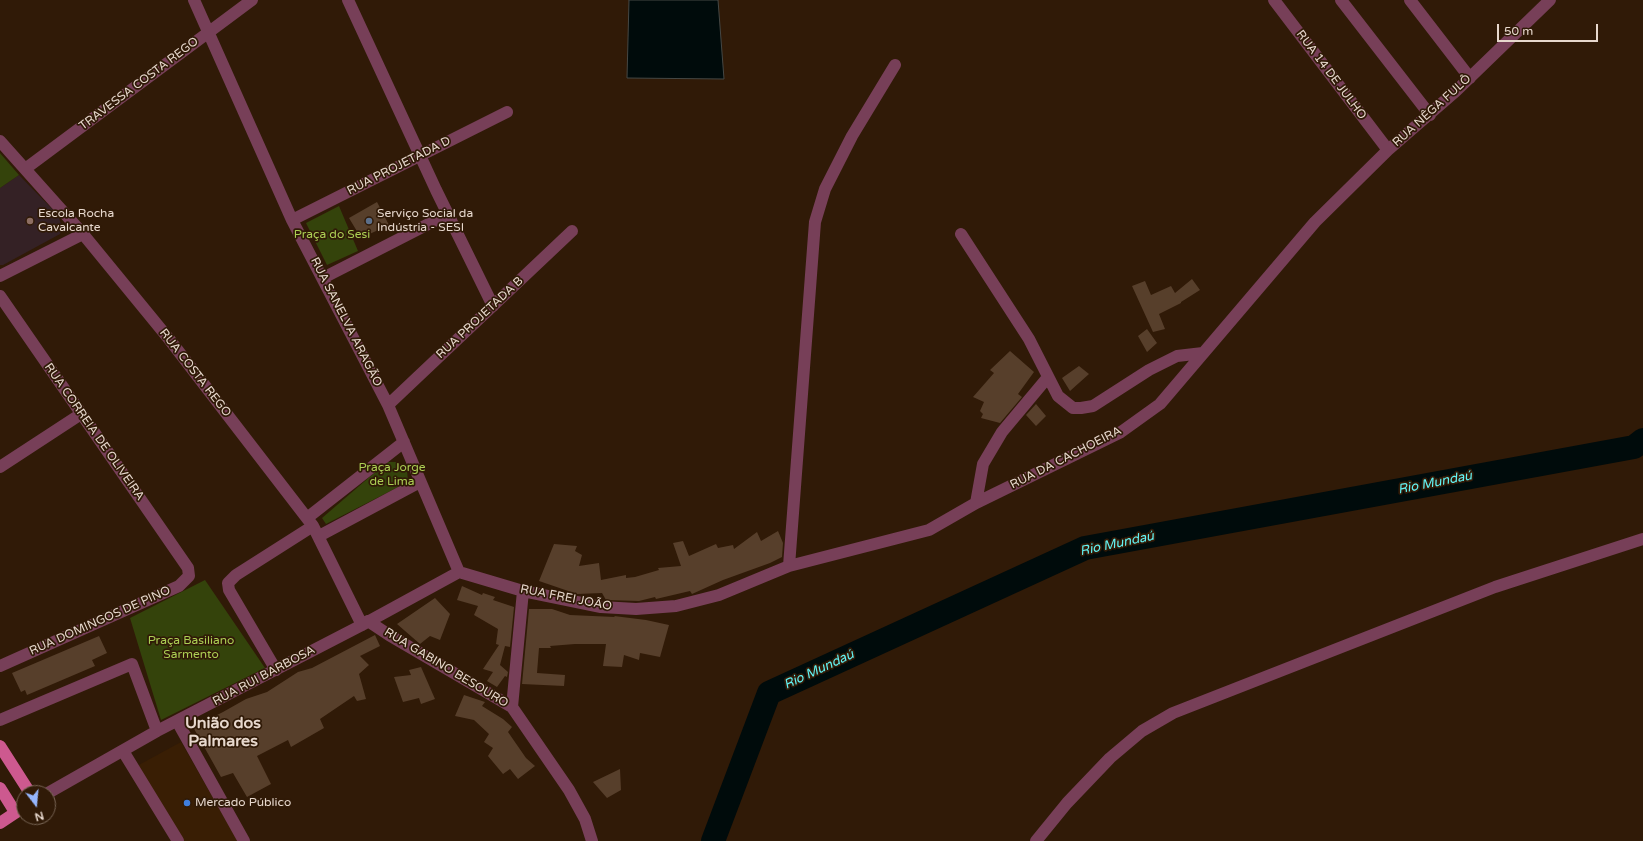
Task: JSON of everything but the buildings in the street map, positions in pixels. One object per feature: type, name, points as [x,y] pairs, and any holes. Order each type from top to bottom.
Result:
[{"type":"main road","points":[[0,746],[25,785]]},
{"type":"main road","points":[[0,788],[16,806]]},
{"type":"main road","points":[[0,823],[16,813]]},
{"type":"street","name":"RUA SANELVA ARAGÃO","points":[[194,0],[292,220],[388,405],[459,572]]},
{"type":"street","name":"TRAVESSA COSTA REGO","points":[[25,169],[252,0]]},
{"type":"street","points":[[348,0],[448,214],[493,306]]},
{"type":"street","name":"RUA 14 DE JULHO","points":[[1274,0],[1388,150]]},
{"type":"street","points":[[1341,0],[1430,114]]},
{"type":"street","points":[[1410,0],[1470,78]]},
{"type":"street","name":"RUA NÊGA FULÔ","points":[[1316,222],[1388,150],[1470,78],[1550,0]]},
{"type":"street","points":[[789,566],[815,222],[826,188],[852,136],[895,65]]},
{"type":"street","name":"RUA PROJETADA D","points":[[292,220],[506,112]]},
{"type":"street","name":"RUA COSTA REGO","points":[[0,141],[83,234],[169,339],[313,526],[365,623]]},
{"type":"street","points":[[323,278],[448,214]]},
{"type":"street","name":"RUA DA CACHOEIRA","points":[[789,566],[928,530],[976,503],[1121,432],[1160,404],[1316,222]]},
{"type":"street","name":"RUA PROJETADA B","points":[[388,405],[572,231]]},
{"type":"street","points":[[0,276],[83,234]]},
{"type":"street","points":[[961,234],[1030,339],[1058,396],[1073,408],[1092,406],[1149,370],[1177,356],[1203,353]]},
{"type":"street","name":"RUA CORREIA DE OLIVEIRA","points":[[0,296],[188,568]]},
{"type":"street","points":[[976,503],[983,464],[1002,432],[1048,377]]},
{"type":"street","points":[[0,467],[81,414]]},
{"type":"street","points":[[313,526],[404,442]]},
{"type":"street","points":[[276,670],[230,590],[228,583],[236,575],[313,526],[420,482]]},
{"type":"street","points":[[1036,841],[1067,803],[1110,758],[1142,731],[1173,713],[1495,587],[1643,539]]},
{"type":"street","name":"RUA FREI JOÃO","points":[[459,572],[523,591],[601,607],[636,609],[676,606],[719,595],[789,566]]},
{"type":"street","name":"RUA DOMINGOS DE PINO","points":[[0,666],[179,586],[189,576],[188,568]]},
{"type":"street","name":"RUA RUI BARBOSA","points":[[56,789],[157,731],[276,670],[459,572]]},
{"type":"street","points":[[512,707],[523,591]]},
{"type":"street","name":"RUA GABINO BESOURO","points":[[365,623],[389,635],[512,707],[569,790],[585,819],[592,841]]},
{"type":"street","points":[[0,720],[132,664],[157,731]]},
{"type":"street","points":[[177,721],[244,841]]},
{"type":"street","points":[[123,751],[178,841]]},
{"type":"shaded area","points":[[629,0],[718,0],[724,79],[627,78]]},
{"type":"shaded area","name":"Escola Rocha Cavalcante","points":[[19,175],[58,215],[62,227],[60,234],[3,265],[0,265],[0,188]]},
{"type":"shaded area","name":"Mercado Público","points":[[181,742],[238,841],[180,841],[137,766]]},
{"type":"green space","points":[[0,153],[19,175],[0,188]]},
{"type":"green space","name":"Praça do Sesi","points":[[339,206],[358,251],[327,265],[306,223]]},
{"type":"green space","name":"Praça Jorge de Lima","points":[[387,462],[397,462],[407,470],[408,482],[326,524],[322,518]]},
{"type":"green space","name":"Praça Basiliano Sarmento","points":[[205,580],[265,668],[161,720],[130,618]]},
{"type":"waterway","name":"Rio Mundaú","points":[[713,841],[769,693],[1085,548],[1634,447],[1643,440]]},
{"type":"place","name":"Escola Rocha Cavalcante","points":[[30,221]]},
{"type":"place","name":"Serviço Social da Indústria - SESI","points":[[369,221]]},
{"type":"place","name":"Mercado Público","points":[[187,803]]},
{"type":"district","name":"União dos Palmares","points":[[223,733]]}]
